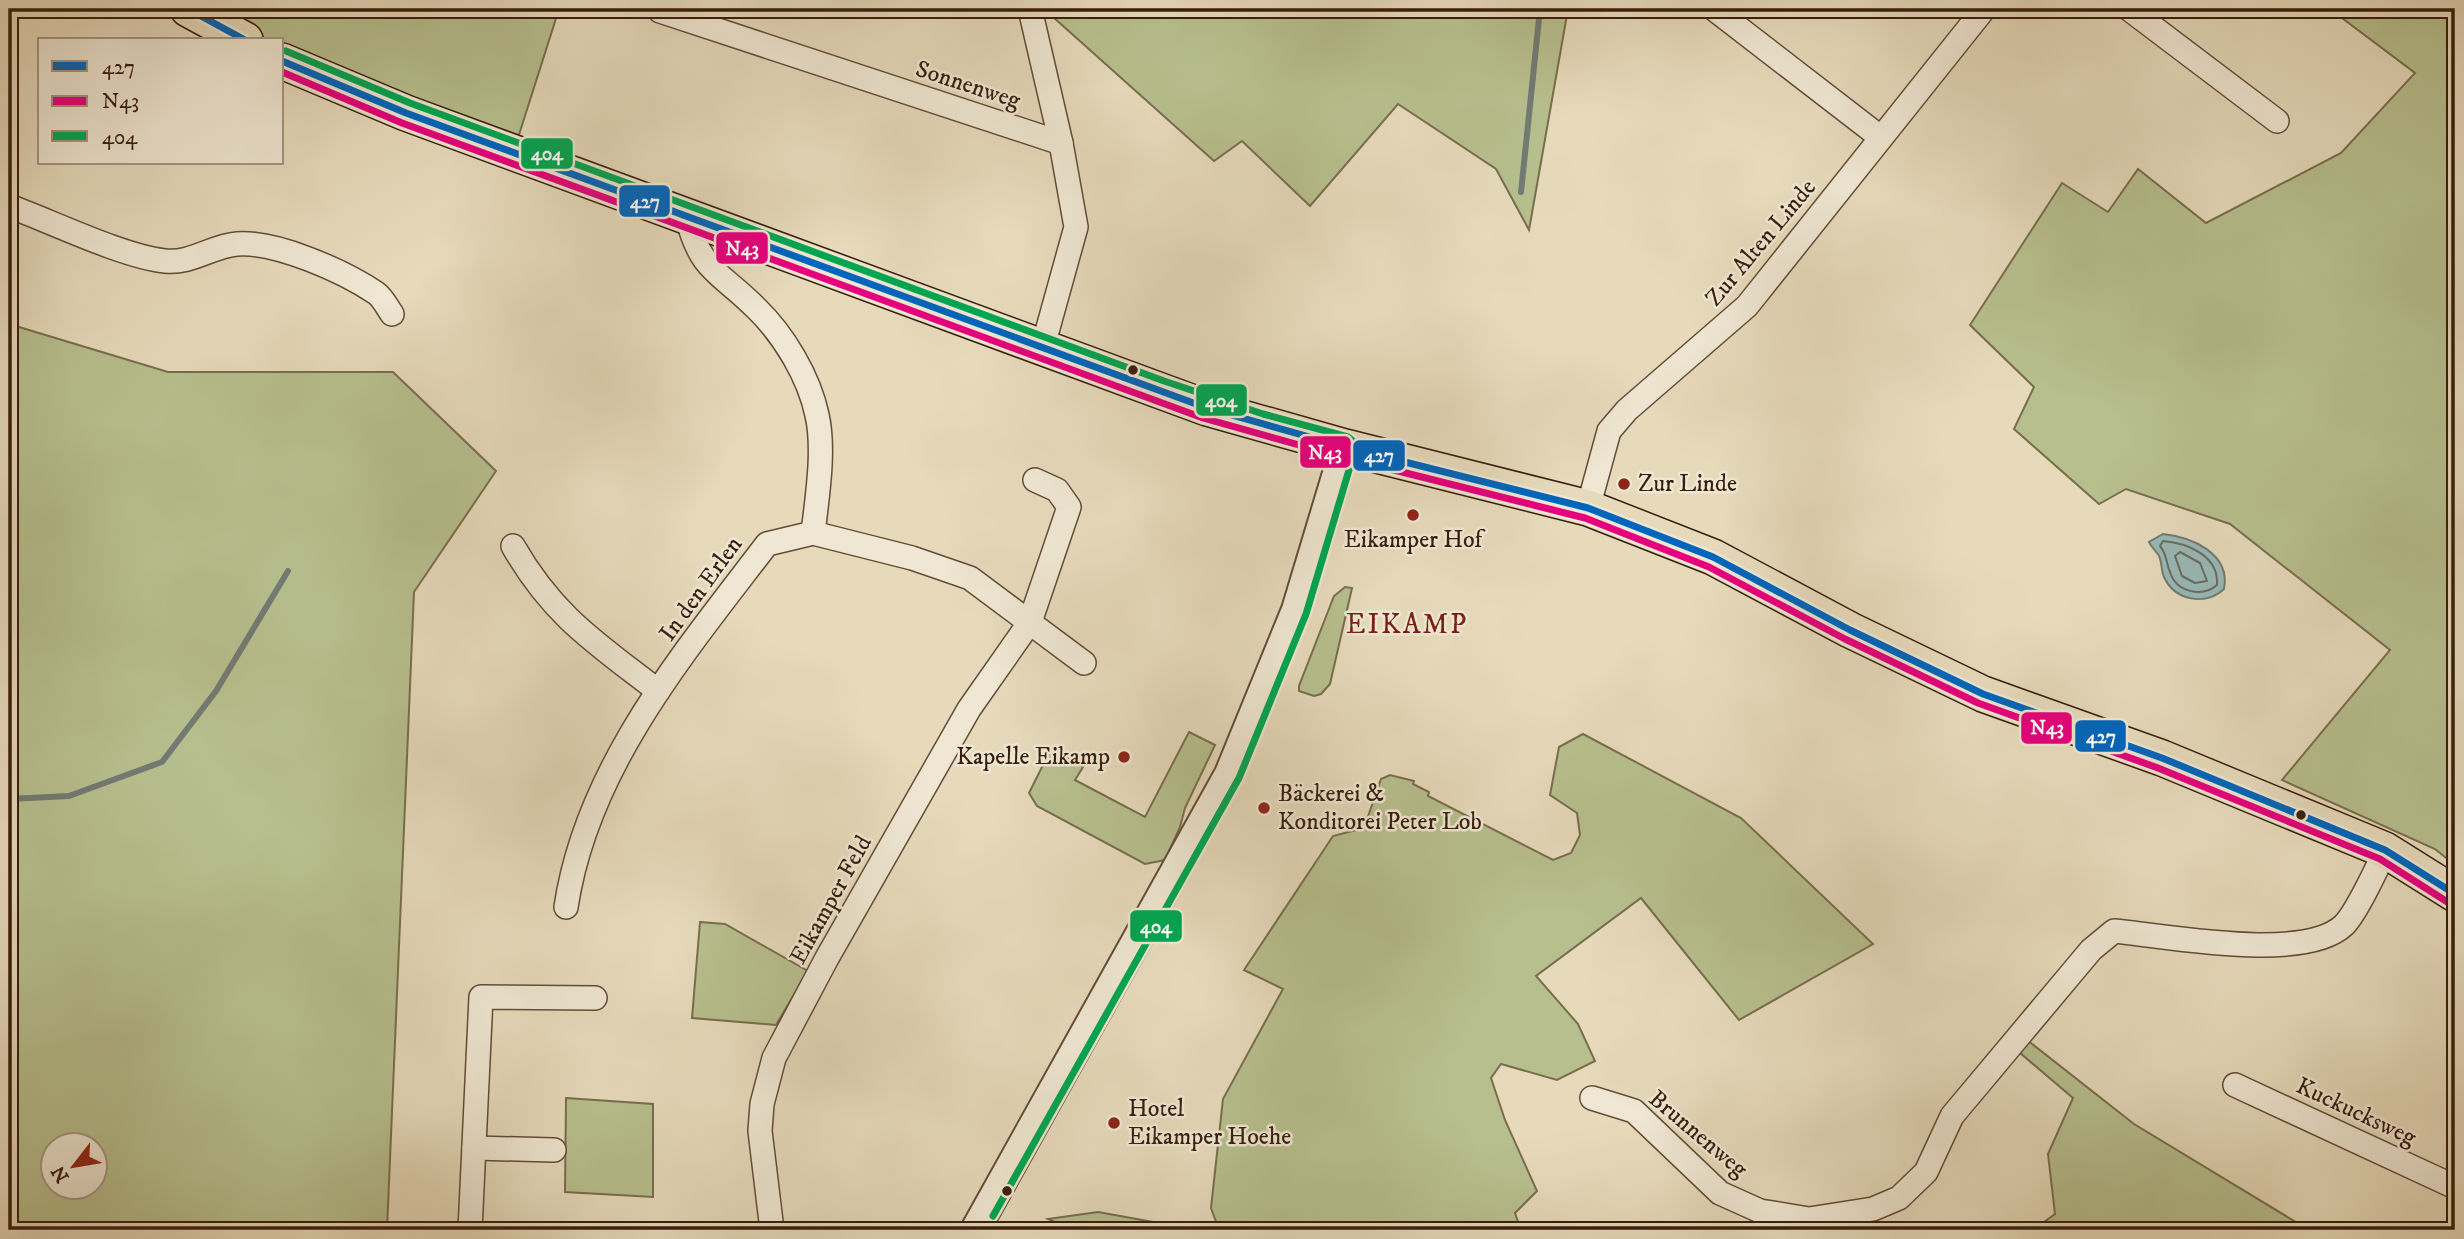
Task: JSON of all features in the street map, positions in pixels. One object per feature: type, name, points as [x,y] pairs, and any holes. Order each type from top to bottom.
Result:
[{"type":"main road","points":[[188,9],[241,38]]},
{"type":"main road","points":[[284,62],[394,108],[1207,408],[1345,447],[1588,508],[1713,557],[1850,630],[1983,694],[2162,758],[2385,850],[2455,894]]},
{"type":"street","points":[[1030,9],[1061,143],[1076,227],[1043,346]]},
{"type":"street","points":[[1714,9],[1880,137]]},
{"type":"street","name":"Zur Alten Linde","points":[[1588,508],[1609,431],[1627,410],[1747,306],[1984,9]]},
{"type":"street","points":[[2129,9],[2277,121]]},
{"type":"street","name":"Sonnenweg","points":[[660,11],[1061,143]]},
{"type":"street","points":[[9,206],[164,261],[189,260],[234,244],[266,245],[326,268],[379,294],[392,314]]},
{"type":"street","points":[[687,217],[702,260],[758,310],[796,360],[818,415],[819,474],[814,533],[912,558],[970,578],[1084,663]]},
{"type":"street","points":[[975,1230],[1229,774],[1296,610],[1345,447]]},
{"type":"street","name":"Eikamper Feld","points":[[772,1230],[760,1131],[762,1104],[774,1058],[827,958],[969,709],[1030,622],[1069,507],[1057,490],[1035,480]]},
{"type":"street","name":"In den Erlen","points":[[566,907],[580,840],[594,806],[622,749],[658,691],[767,544],[814,533]]},
{"type":"street","points":[[513,546],[536,585],[568,621],[658,691]]},
{"type":"street","name":"Brunnenweg","points":[[1592,1098],[1634,1111],[1720,1193],[1760,1211],[1810,1219],[1873,1209],[1899,1198],[1926,1172],[1952,1116],[2091,950],[2114,931],[2268,946],[2313,942],[2344,925],[2385,850]]},
{"type":"street","points":[[470,1230],[481,997],[595,998]]},
{"type":"street","name":"Kuckucksweg","points":[[2235,1085],[2455,1187]]},
{"type":"street","points":[[474,1148],[554,1150]]},
{"type":"green space","points":[[205,9],[559,9],[517,141],[284,52],[284,38],[258,38]]},
{"type":"green space","points":[[1052,9],[1568,9],[1529,230],[1496,169],[1398,104],[1310,206],[1242,141],[1214,161],[1053,17]]},
{"type":"green space","points":[[2330,9],[2455,9],[2455,865],[2435,849],[2282,780],[2390,650],[2230,524],[2126,489],[2099,504],[2014,429],[2034,387],[1970,325],[2062,183],[2108,212],[2138,169],[2206,223],[2341,153],[2415,73]]},
{"type":"green space","points":[[9,324],[168,372],[393,372],[496,471],[414,592],[387,1230],[9,1230]]},
{"type":"green space","points":[[1345,587],[1352,588],[1330,684],[1321,694],[1314,696],[1299,691],[1334,596]]},
{"type":"green space","points":[[1189,732],[1215,745],[1185,808],[1180,827],[1165,860],[1145,864],[1037,806],[1029,793],[1051,749],[1083,767],[1075,780],[1145,817]]},
{"type":"green space","points":[[1583,734],[1741,818],[1873,944],[1739,1020],[1641,898],[1536,976],[1578,1024],[1595,1061],[1557,1080],[1501,1064],[1491,1078],[1505,1120],[1537,1191],[1515,1213],[1521,1230],[1219,1230],[1211,1208],[1223,1099],[1283,989],[1244,970],[1333,836],[1364,828],[1381,779],[1390,775],[1414,781],[1413,784],[1429,792],[1428,796],[1553,860],[1571,853],[1580,835],[1577,813],[1550,795],[1559,747]]},
{"type":"green space","points":[[700,922],[725,924],[808,971],[776,1025],[692,1018]]},
{"type":"green space","points":[[2022,1036],[2134,1124],[2309,1230],[2033,1230],[2055,1214],[2048,1154],[2073,1098],[2013,1047]]},
{"type":"green space","points":[[566,1098],[653,1104],[653,1197],[565,1192]]},
{"type":"green space","points":[[1098,1212],[1153,1222],[1136,1230],[1073,1230],[1048,1219]]},
{"type":"water","points":[[2163,534],[2185,539],[2207,549],[2221,566],[2225,576],[2224,589],[2209,598],[2200,599],[2183,596],[2175,591],[2164,577],[2159,556],[2149,542]]},
{"type":"waterway","points":[[1521,192],[1540,9]]},
{"type":"waterway","points":[[9,799],[69,796],[162,762],[216,691],[288,571]]},
{"type":"waterway","points":[[1554,1224],[1558,1230]]},
{"type":"transit line","name":"427","points":[[188,9],[241,38]]},
{"type":"transit line","name":"404","points":[[286,51],[410,103],[1164,381],[1263,414],[1348,437],[1354,442],[1355,450],[1306,614],[1239,778],[993,1216]]},
{"type":"transit line","name":"427","points":[[284,62],[406,113],[1207,408],[1345,447],[1588,508],[1713,557],[1850,630],[1983,694],[2162,758],[2385,850],[2455,894]]},
{"type":"transit line","name":"N43","points":[[284,73],[402,123],[1203,418],[1342,457],[1585,518],[1709,567],[1845,639],[1978,703],[2158,768],[2380,859],[2449,903]]},
{"type":"place","name":"Zur Linde","points":[[1624,484]]},
{"type":"place","name":"Eikamper Hof","points":[[1413,515]]},
{"type":"place","name":"Kapelle Eikamp","points":[[1124,757]]},
{"type":"place","name":"Bäckerei & Konditorei Peter Lob","points":[[1264,808]]},
{"type":"place","name":"Hotel Eikamper Hoehe","points":[[1114,1123]]},
{"type":"district","name":"EIKAMP","points":[[1407,624]]}]
